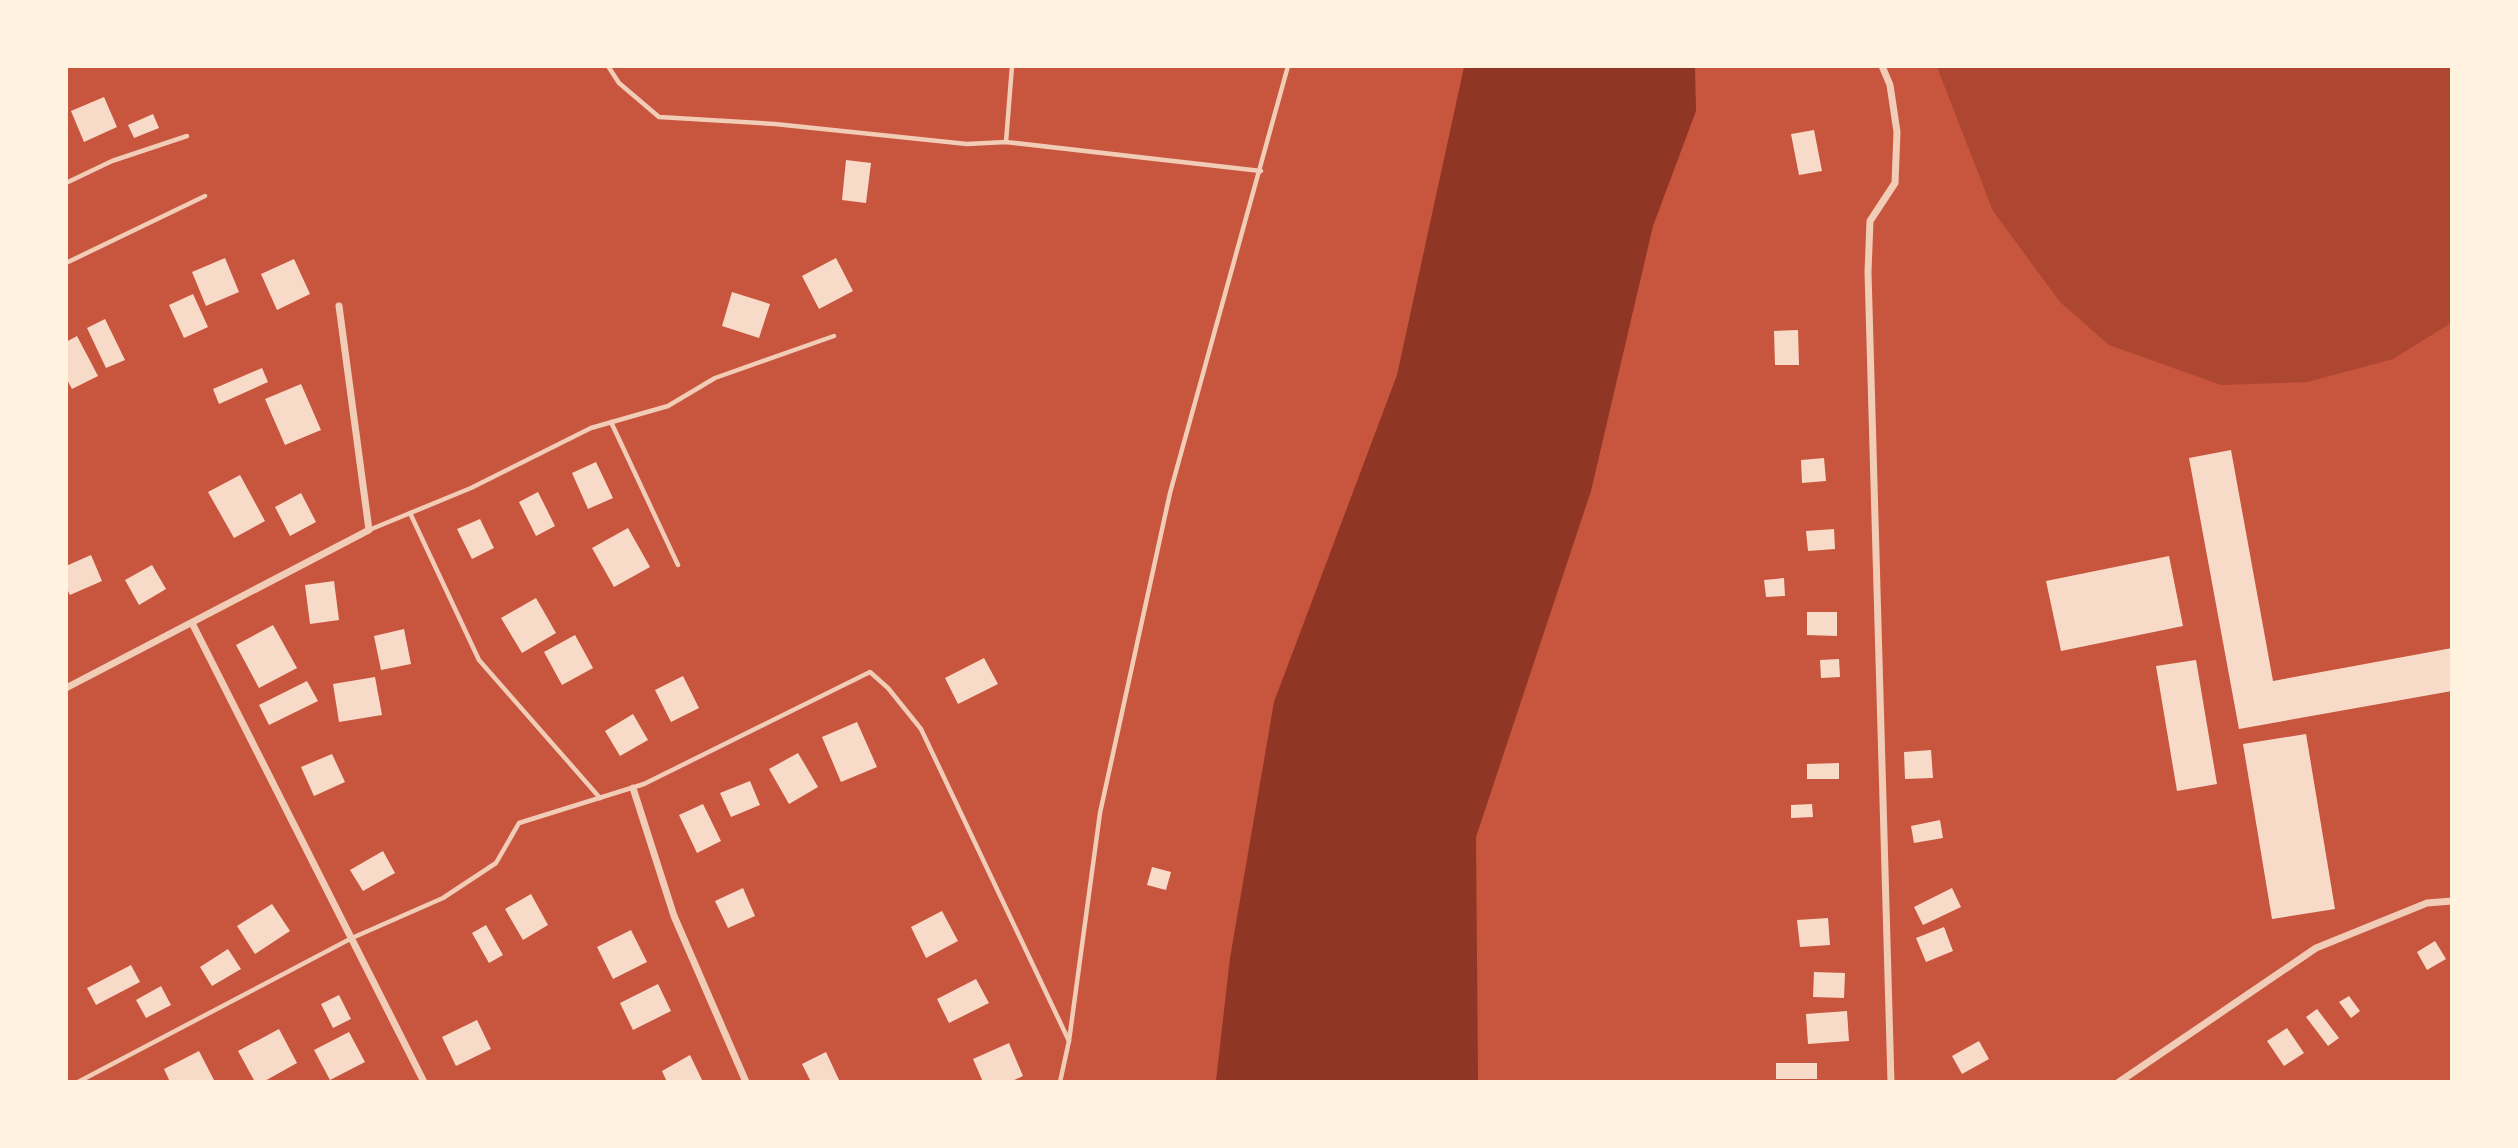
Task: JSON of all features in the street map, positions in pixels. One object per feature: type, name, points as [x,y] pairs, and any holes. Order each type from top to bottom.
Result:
[{"type":"street","points":[[1882,66],[1890,85],[1897,132],[1895,183],[1870,221],[1868,272],[1891,1082]]},
{"type":"street","points":[[66,688],[369,530],[339,306]]},
{"type":"street","points":[[191,623],[424,1082]]},
{"type":"street","points":[[633,788],[674,916],[746,1082]]},
{"type":"street","points":[[2119,1082],[2316,948],[2427,903],[2452,901]]},
{"type":"lane","points":[[608,66],[619,83],[660,117],[775,124],[967,144],[1006,142],[1261,171]]},
{"type":"lane","points":[[1006,142],[1012,66]]},
{"type":"lane","points":[[1060,1082],[1069,1041],[1100,813],[1170,493],[1288,66]]},
{"type":"lane","points":[[66,183],[112,161],[187,136]]},
{"type":"lane","points":[[66,263],[205,197]]},
{"type":"lane","points":[[369,530],[471,488],[591,428],[668,406],[715,378],[834,337]]},
{"type":"lane","points":[[611,422],[678,565]]},
{"type":"lane","points":[[410,513],[479,660],[600,798]]},
{"type":"lane","points":[[78,1082],[352,938],[443,898],[496,863],[519,822],[644,785],[870,672],[888,688],[921,729],[1069,1041]]},
{"type":"shaded area","points":[[1464,67],[1695,67],[1696,111],[1653,226],[1591,491],[1476,837],[1478,1081],[1216,1081],[1230,958],[1274,702],[1397,375]]},
{"type":"shaded area","points":[[1937,67],[2451,67],[2451,323],[2393,359],[2307,382],[2221,385],[2109,345],[2060,302],[1993,211]]},
{"type":"building","points":[[104,97],[117,127],[84,142],[71,111]]},
{"type":"building","points":[[153,114],[159,128],[134,138],[128,125]]},
{"type":"building","points":[[1814,130],[1822,171],[1799,175],[1791,134]]},
{"type":"building","points":[[846,160],[871,163],[866,203],[842,200]]},
{"type":"building","points":[[225,258],[239,292],[206,306],[192,272]]},
{"type":"building","points":[[836,258],[853,291],[819,309],[802,276]]},
{"type":"building","points":[[294,259],[310,294],[277,310],[261,274]]},
{"type":"building","points":[[732,292],[770,304],[759,338],[722,326]]},
{"type":"building","points":[[193,294],[208,327],[184,338],[169,305]]},
{"type":"building","points":[[105,319],[125,360],[106,368],[87,328]]},
{"type":"building","points":[[1798,330],[1799,365],[1775,365],[1774,331]]},
{"type":"building","points":[[77,336],[98,376],[72,389],[66,378],[66,342]]},
{"type":"building","points":[[262,368],[268,382],[219,404],[213,389]]},
{"type":"building","points":[[301,384],[321,430],[285,445],[265,399]]},
{"type":"building","points":[[2231,450],[2273,681],[2452,648],[2452,691],[2239,729],[2189,458]]},
{"type":"building","points":[[1824,458],[1826,481],[1802,483],[1801,460]]},
{"type":"building","points":[[596,462],[613,498],[588,509],[572,473]]},
{"type":"building","points":[[240,475],[265,521],[234,538],[208,492]]},
{"type":"building","points":[[538,492],[555,526],[536,536],[519,502]]},
{"type":"building","points":[[301,493],[316,522],[290,536],[275,507]]},
{"type":"building","points":[[480,519],[494,548],[472,559],[457,529]]},
{"type":"building","points":[[628,528],[650,567],[614,587],[592,548]]},
{"type":"building","points":[[1834,529],[1835,549],[1808,551],[1806,531]]},
{"type":"building","points":[[91,555],[102,581],[70,595],[66,587],[66,566]]},
{"type":"building","points":[[2169,556],[2183,626],[2061,651],[2046,581]]},
{"type":"building","points":[[152,565],[166,589],[139,605],[125,580]]},
{"type":"building","points":[[1784,578],[1785,596],[1766,597],[1764,580]]},
{"type":"building","points":[[334,581],[339,620],[310,624],[305,585]]},
{"type":"building","points":[[536,598],[556,633],[522,653],[501,618]]},
{"type":"building","points":[[1807,612],[1837,612],[1837,636],[1807,635]]},
{"type":"building","points":[[273,625],[297,668],[259,688],[236,645]]},
{"type":"building","points":[[404,629],[411,664],[381,670],[374,636]]},
{"type":"building","points":[[575,635],[593,668],[562,685],[544,652]]},
{"type":"building","points":[[984,658],[998,684],[958,704],[945,678]]},
{"type":"building","points":[[1839,659],[1840,677],[1821,678],[1820,660]]},
{"type":"building","points":[[2196,660],[2217,784],[2177,791],[2156,666]]},
{"type":"building","points":[[683,676],[699,708],[671,722],[655,690]]},
{"type":"building","points":[[375,677],[382,715],[339,722],[333,684]]},
{"type":"building","points":[[307,681],[318,701],[269,725],[259,705]]},
{"type":"building","points":[[633,714],[648,740],[620,756],[605,731]]},
{"type":"building","points":[[857,722],[877,767],[841,782],[822,737]]},
{"type":"building","points":[[2306,734],[2335,909],[2272,919],[2243,744]]},
{"type":"building","points":[[1931,750],[1933,778],[1905,779],[1904,752]]},
{"type":"building","points":[[798,753],[818,787],[789,804],[769,769]]},
{"type":"building","points":[[332,754],[345,782],[314,796],[301,767]]},
{"type":"building","points":[[1839,763],[1839,779],[1807,779],[1807,764]]},
{"type":"building","points":[[750,781],[760,805],[731,817],[720,793]]},
{"type":"building","points":[[703,804],[721,841],[697,853],[679,815]]},
{"type":"building","points":[[1812,804],[1813,817],[1791,818],[1791,805]]},
{"type":"building","points":[[1940,820],[1943,838],[1914,843],[1911,826]]},
{"type":"building","points":[[383,851],[395,873],[363,891],[350,870]]},
{"type":"building","points":[[1152,867],[1171,872],[1166,890],[1147,885]]},
{"type":"building","points":[[743,888],[755,916],[728,928],[715,901]]},
{"type":"building","points":[[1952,888],[1961,907],[1923,925],[1914,907]]},
{"type":"building","points":[[531,894],[548,925],[523,940],[505,909]]},
{"type":"building","points":[[272,904],[290,931],[255,954],[237,926]]},
{"type":"building","points":[[942,911],[958,941],[926,958],[911,927]]},
{"type":"building","points":[[1828,918],[1830,945],[1800,947],[1797,920]]},
{"type":"building","points":[[486,925],[503,955],[489,963],[472,933]]},
{"type":"building","points":[[1944,927],[1953,951],[1926,962],[1916,938]]},
{"type":"building","points":[[631,930],[647,962],[613,979],[597,947]]},
{"type":"building","points":[[2435,941],[2446,959],[2427,970],[2417,952]]},
{"type":"building","points":[[228,949],[241,969],[212,986],[200,967]]},
{"type":"building","points":[[131,965],[140,982],[96,1005],[87,988]]},
{"type":"building","points":[[1814,972],[1845,973],[1844,998],[1813,997]]},
{"type":"building","points":[[976,979],[989,1003],[949,1023],[937,999]]},
{"type":"building","points":[[658,984],[671,1011],[633,1030],[620,1003]]},
{"type":"building","points":[[161,986],[171,1005],[146,1018],[136,1000]]},
{"type":"building","points":[[339,995],[351,1019],[333,1028],[321,1004]]},
{"type":"building","points":[[2349,996],[2360,1011],[2351,1018],[2339,1002]]},
{"type":"building","points":[[2317,1009],[2339,1038],[2328,1046],[2306,1017]]},
{"type":"building","points":[[1847,1011],[1849,1041],[1808,1044],[1806,1014]]},
{"type":"building","points":[[477,1020],[491,1049],[456,1066],[442,1037]]},
{"type":"building","points":[[2287,1028],[2304,1053],[2284,1066],[2267,1041]]},
{"type":"building","points":[[279,1029],[297,1063],[263,1082],[255,1082],[238,1051]]},
{"type":"building","points":[[349,1032],[365,1062],[330,1080],[314,1050]]},
{"type":"building","points":[[1979,1041],[1989,1059],[1962,1074],[1952,1056]]},
{"type":"building","points":[[1009,1043],[1023,1076],[1010,1082],[983,1082],[973,1059]]},
{"type":"building","points":[[199,1051],[215,1082],[170,1082],[164,1069]]},
{"type":"building","points":[[826,1052],[840,1082],[811,1082],[802,1064]]},
{"type":"building","points":[[690,1055],[703,1082],[667,1082],[662,1071]]},
{"type":"building","points":[[1776,1063],[1817,1063],[1817,1079],[1776,1079]]}]
